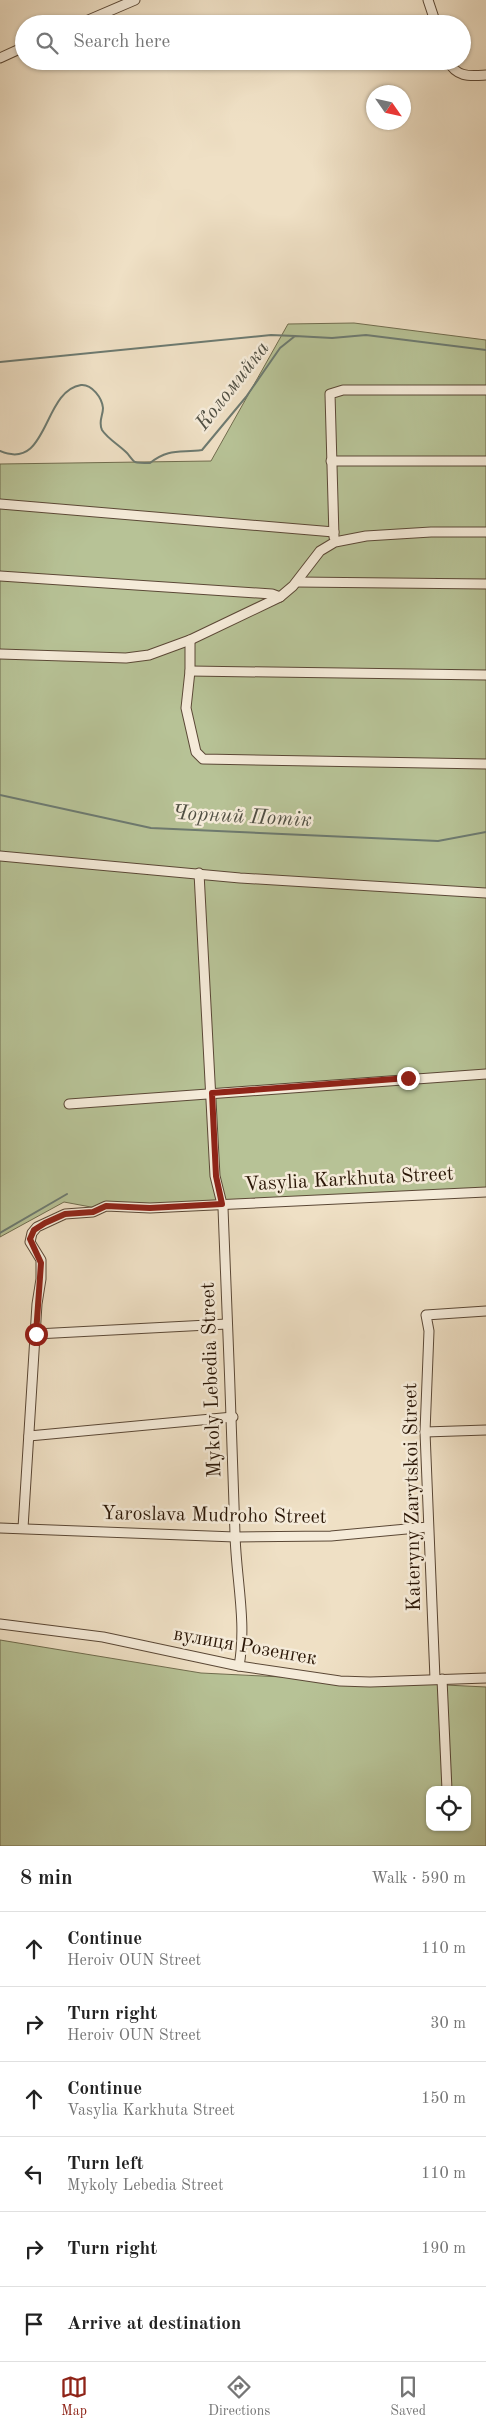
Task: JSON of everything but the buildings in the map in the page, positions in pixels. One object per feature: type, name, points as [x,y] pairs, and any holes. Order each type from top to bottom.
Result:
[{"type":"street","points":[[100,15],[135,0]]},
{"type":"street","points":[[428,0],[433,15]]},
{"type":"street","points":[[0,58],[15,51]]},
{"type":"street","points":[[456,70],[459,74],[467,76],[486,75]]},
{"type":"street","points":[[335,542],[330,394],[343,390],[486,390]]},
{"type":"street","points":[[331,461],[486,461]]},
{"type":"street","points":[[0,504],[334,532]]},
{"type":"street","points":[[0,654],[132,658],[149,655],[190,640],[280,596],[297,582],[320,551],[335,542],[366,536],[431,532],[486,532]]},
{"type":"street","points":[[0,576],[100,581],[280,596]]},
{"type":"street","points":[[297,582],[486,584]]},
{"type":"street","points":[[190,640],[190,671],[186,708],[196,752],[204,759],[486,764]]},
{"type":"street","points":[[190,671],[486,675]]},
{"type":"street","points":[[0,856],[240,878],[486,893]]},
{"type":"street","name":"Mykoly Lebedia Street","points":[[199,873],[216,1176],[222,1204],[233,1417],[235,1537],[242,1618],[239,1666]]},
{"type":"street","points":[[69,1104],[486,1074]]},
{"type":"street","name":"Vasylia Karkhuta Street","points":[[36,1334],[41,1263],[30,1242],[31,1235],[37,1227],[65,1214],[93,1212],[106,1206],[150,1208],[486,1192]]},
{"type":"street","name":"Kateryny Zarytskoi Street","points":[[447,1786],[428,1527],[425,1432],[429,1331],[426,1315],[486,1311]]},
{"type":"street","points":[[23,1528],[36,1334],[227,1324]]},
{"type":"street","points":[[29,1436],[233,1417]]},
{"type":"street","points":[[425,1432],[486,1430]]},
{"type":"street","name":"Yaroslava Mudroho Street","points":[[0,1528],[235,1537],[331,1536],[428,1527]]},
{"type":"street","name":"вулиця Розенгек","points":[[0,1624],[103,1637],[239,1666],[340,1681],[486,1678]]},
{"type":"green space","points":[[354,323],[486,340],[486,1193],[107,1210],[64,1202],[0,1237],[0,464],[211,461],[288,324]]},
{"type":"green space","points":[[0,1640],[201,1673],[486,1687],[486,1846],[0,1846]]},
{"type":"waterway","points":[[0,362],[271,335],[295,336]]},
{"type":"waterway","name":"Коломийка","points":[[0,451],[16,454],[28,450],[37,441],[59,401],[68,390],[81,385],[93,389],[101,400],[103,408],[102,430],[135,462],[150,463],[169,453],[202,450],[246,397],[280,348],[295,336],[332,338],[366,335],[486,350]]},
{"type":"waterway","name":"Чорний Потік","points":[[0,795],[151,828],[438,841],[486,832]]},
{"type":"waterway","points":[[0,1233],[67,1194]]},
{"type":"route","points":[[36,1334],[41,1263],[30,1239],[37,1227],[65,1214],[84,1214],[106,1206],[150,1208],[222,1204],[216,1176],[212,1093],[408,1078]]}]
